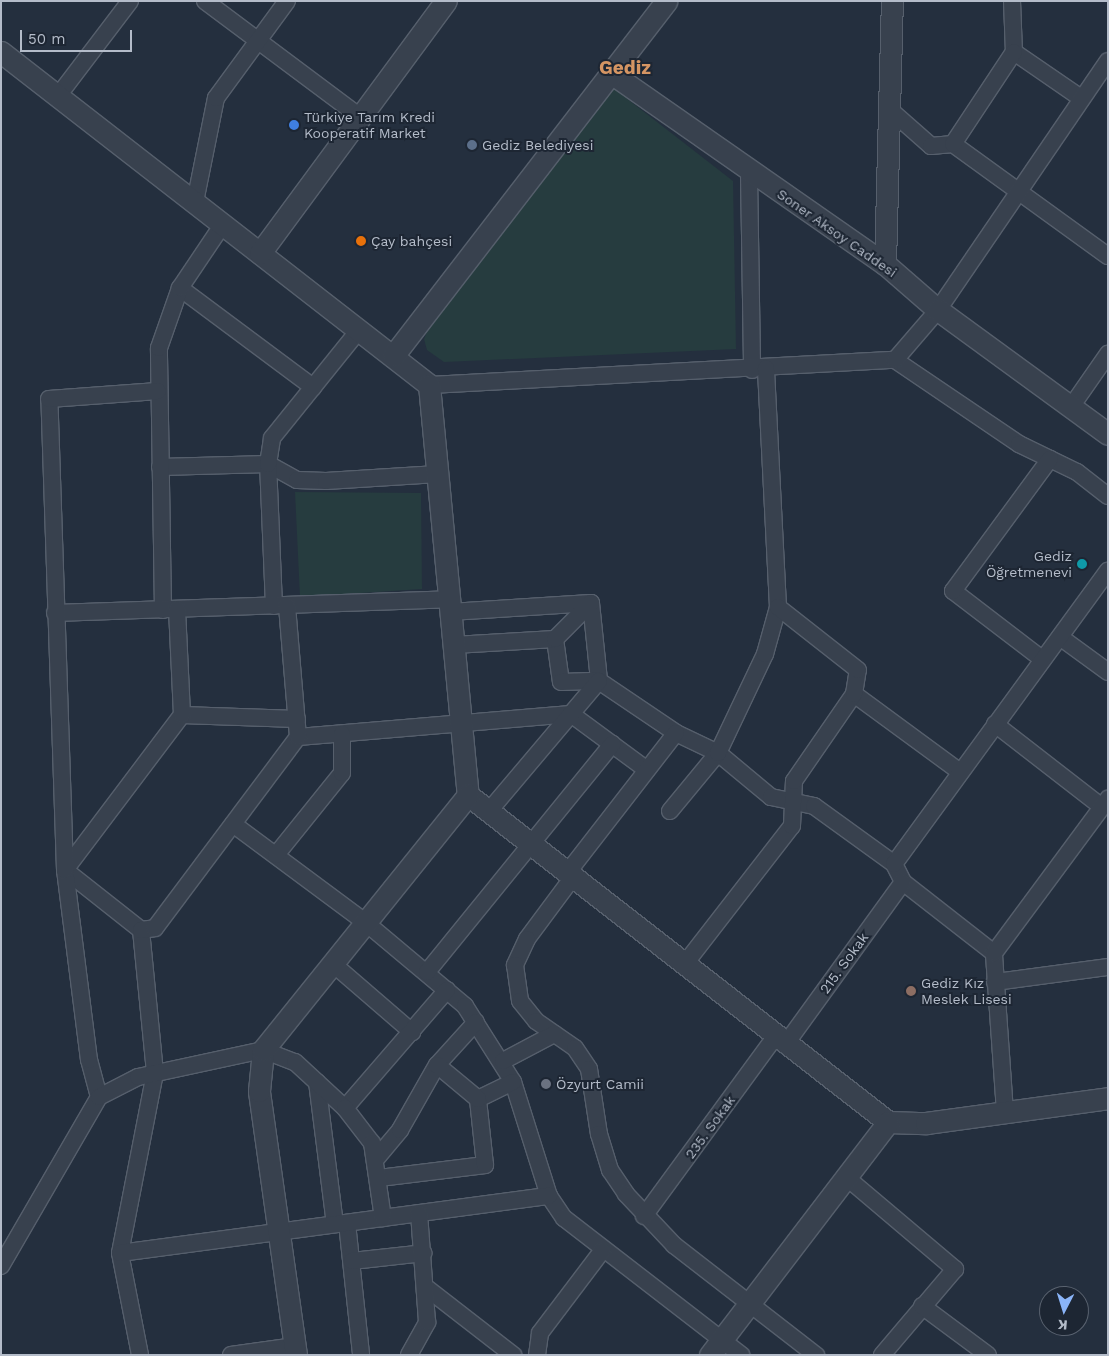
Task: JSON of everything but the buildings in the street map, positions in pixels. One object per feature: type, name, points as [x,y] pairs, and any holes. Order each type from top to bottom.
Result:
[{"type":"street","points":[[58,96],[130,1]]},
{"type":"street","points":[[205,1],[259,39],[360,117]]},
{"type":"street","points":[[195,202],[216,98],[287,1]]},
{"type":"street","points":[[260,253],[446,1]]},
{"type":"street","points":[[393,356],[666,1]]},
{"type":"street","points":[[885,264],[892,1]]},
{"type":"street","points":[[953,144],[1014,52],[1012,1]]},
{"type":"street","points":[[1,52],[429,384],[759,369],[896,360],[1019,444],[1077,472],[1108,496]]},
{"type":"street","points":[[1014,52],[1081,98]]},
{"type":"street","points":[[896,360],[938,310],[1108,61]]},
{"type":"street","name":"Soner Aksoy Caddesi","points":[[611,73],[749,173],[885,264],[938,310],[1108,434]]},
{"type":"street","points":[[889,109],[932,146],[953,144],[1017,193],[1108,256]]},
{"type":"street","points":[[670,811],[718,753],[765,654],[778,607],[759,369],[749,173]]},
{"type":"street","points":[[65,870],[182,716],[170,609],[160,467],[159,348],[180,288],[223,224]]},
{"type":"street","points":[[180,288],[313,386]]},
{"type":"street","points":[[141,930],[155,928],[298,737],[280,605],[268,464],[272,438],[359,330]]},
{"type":"street","points":[[1071,407],[1108,354]]},
{"type":"street","points":[[231,1355],[296,1350],[259,1091],[263,1050],[468,795],[429,384]]},
{"type":"street","points":[[99,1096],[89,1060],[65,870],[49,399],[158,391]]},
{"type":"street","points":[[1042,659],[953,591],[1050,459]]},
{"type":"street","points":[[160,467],[268,464],[297,480],[438,474]]},
{"type":"street","points":[[894,864],[1108,571]]},
{"type":"street","points":[[55,613],[280,605],[591,603]]},
{"type":"street","points":[[454,645],[555,639],[591,603]]},
{"type":"street","points":[[489,811],[599,681],[591,603]]},
{"type":"street","points":[[684,965],[792,826],[794,781],[854,694],[858,670],[778,607]]},
{"type":"street","points":[[1060,637],[1108,672]]},
{"type":"street","points":[[555,639],[560,682],[599,681],[676,733],[718,753],[771,797],[814,806],[894,864],[903,882],[994,953]]},
{"type":"street","points":[[854,694],[960,772]]},
{"type":"street","points":[[298,737],[461,725],[571,714],[647,770]]},
{"type":"street","points":[[182,716],[297,719]]},
{"type":"street","points":[[995,724],[1105,803],[994,953],[1005,1112]]},
{"type":"street","points":[[676,733],[570,874],[527,939],[515,965],[520,1001],[554,1034],[575,1048],[589,1069],[610,1170],[644,1216],[674,1246],[816,1355]]},
{"type":"street","points":[[276,855],[342,773],[342,734]]},
{"type":"street","points":[[427,972],[612,744]]},
{"type":"street","points":[[468,795],[780,1041],[888,1122],[904,1125],[1108,1098]]},
{"type":"street","points":[[233,824],[365,922],[447,990],[476,1022],[503,1061],[513,1082],[549,1196],[564,1218],[716,1347],[741,1355]]},
{"type":"street","points":[[65,870],[141,930],[155,1073],[120,1253],[140,1355]]},
{"type":"street","name":"215. Sokak","points":[[780,1041],[903,882]]},
{"type":"street","points":[[332,963],[412,1032]]},
{"type":"street","points":[[995,982],[1108,966]]},
{"type":"street","points":[[345,1108],[447,990]]},
{"type":"street","points":[[375,1160],[400,1130],[437,1065],[476,1022]]},
{"type":"street","points":[[503,1061],[554,1034]]},
{"type":"street","name":"235. Sokak","points":[[644,1216],[780,1041]]},
{"type":"street","points":[[1,1266],[99,1096],[155,1073],[263,1050],[295,1062],[345,1108],[372,1143],[379,1178],[383,1218]]},
{"type":"street","points":[[379,1178],[485,1165],[478,1099],[437,1065]]},
{"type":"street","points":[[317,1082],[341,1223],[352,1261],[361,1355]]},
{"type":"street","points":[[478,1099],[513,1082]]},
{"type":"street","points":[[716,1347],[888,1122]]},
{"type":"street","points":[[846,1177],[955,1269],[882,1355]]},
{"type":"street","points":[[120,1253],[549,1196]]},
{"type":"street","points":[[409,1355],[427,1322],[428,1289],[419,1213]]},
{"type":"street","points":[[537,1355],[540,1333],[602,1251]]},
{"type":"street","points":[[352,1261],[424,1253]]},
{"type":"street","points":[[428,1289],[513,1355]]},
{"type":"street","points":[[922,1306],[988,1355]]},
{"type":"green space","points":[[612,87],[733,181],[736,349],[444,362],[427,350],[424,339],[430,325]]},
{"type":"green space","points":[[295,492],[421,493],[422,589],[300,597]]},
{"type":"place","name":"Türkiye Tarım Kredi Kooperatif Market","points":[[294,125]]},
{"type":"place","name":"Gediz Belediyesi","points":[[472,145]]},
{"type":"place","name":"Çay bahçesi","points":[[361,241]]},
{"type":"place","name":"Gediz Öğretmenevi","points":[[1082,564]]},
{"type":"place","name":"Gediz Kız Meslek Lisesi","points":[[911,991]]},
{"type":"place","name":"Özyurt Camii","points":[[546,1084]]},
{"type":"district","name":"Gediz","points":[[625,68]]}]
